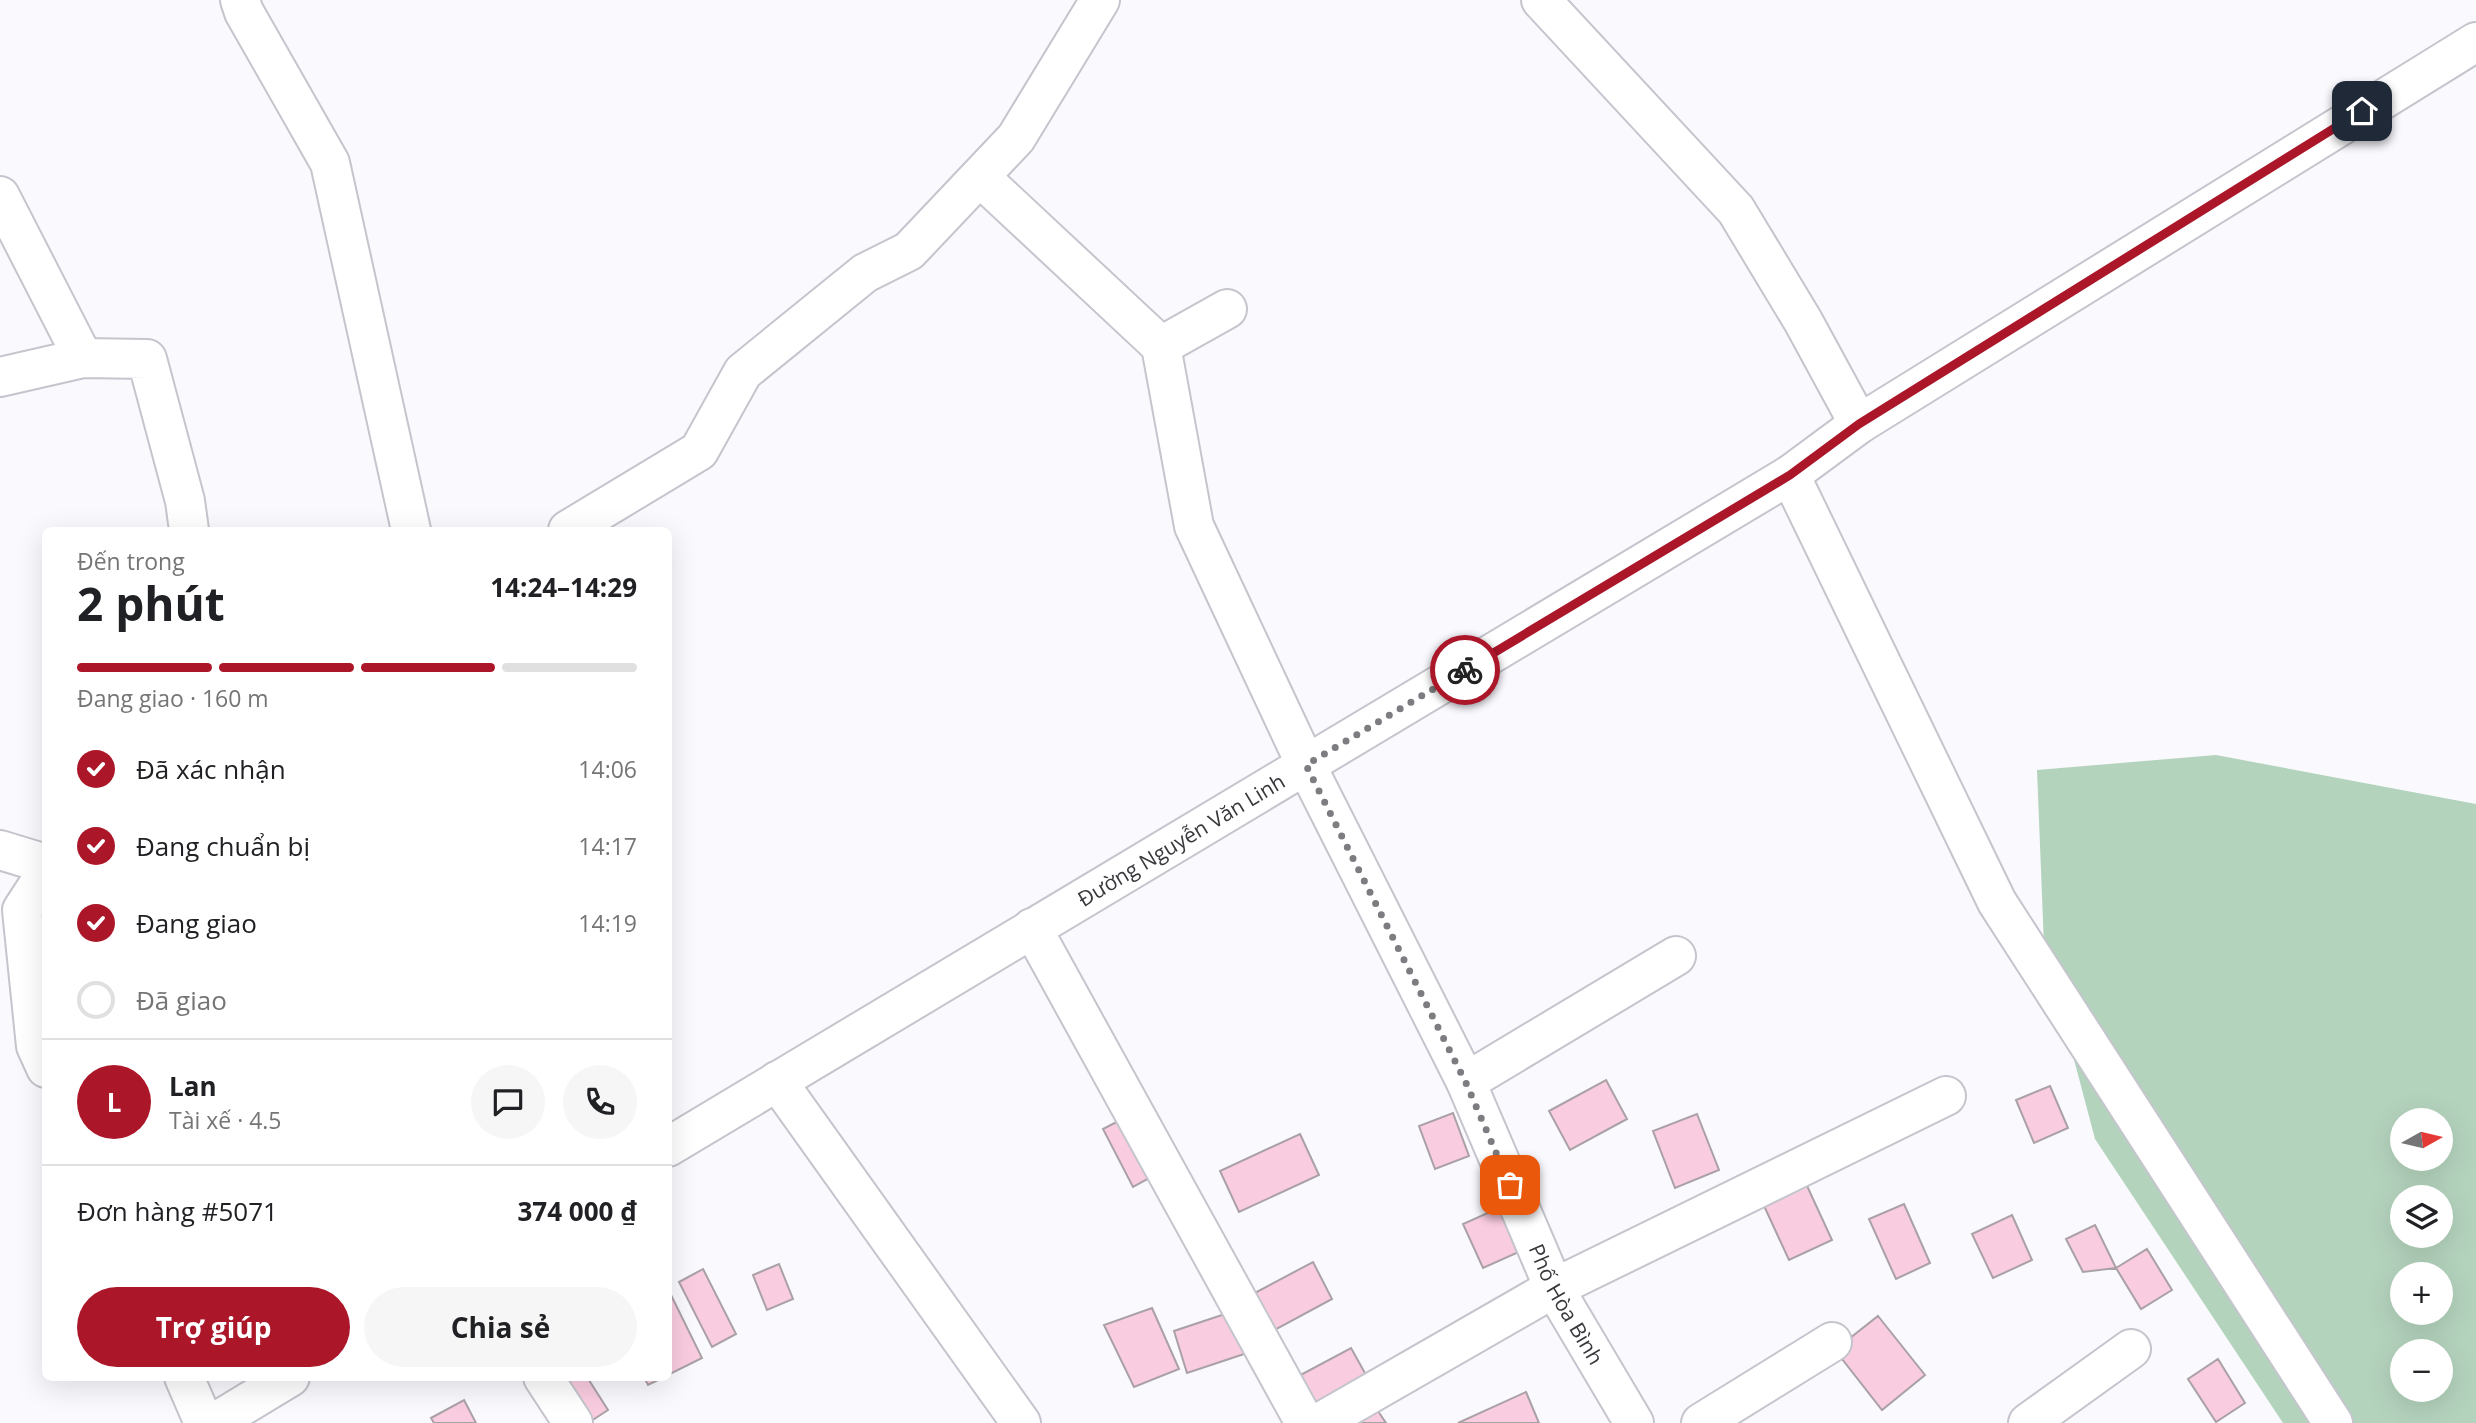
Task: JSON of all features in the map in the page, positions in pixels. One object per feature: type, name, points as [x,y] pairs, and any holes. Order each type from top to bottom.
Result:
[{"type":"street","points":[[240,0],[330,163],[410,527]]},
{"type":"street","points":[[573,527],[699,451],[743,372],[865,273],[909,251],[1016,138],[1100,0]]},
{"type":"street","points":[[1541,0],[1736,210],[1803,321],[1859,424]]},
{"type":"street","name":"Đường Nguyễn Văn Linh","points":[[672,1145],[1790,475],[1859,424],[2476,42]]},
{"type":"street","points":[[980,177],[1161,346],[1227,309]]},
{"type":"street","points":[[0,196],[83,358]]},
{"type":"street","name":"Phố Hòa Bình","points":[[1161,346],[1194,526],[1306,765],[1466,1083],[1554,1288],[1634,1423]]},
{"type":"street","points":[[0,377],[83,358],[147,359],[185,501],[189,527]]},
{"type":"street","points":[[1790,475],[1997,902],[2333,1423]]},
{"type":"street","points":[[0,850],[42,863]]},
{"type":"street","points":[[42,879],[22,909],[36,1046],[42,1059]]},
{"type":"street","points":[[1032,928],[1305,1423]]},
{"type":"street","points":[[1466,1083],[1676,956]]},
{"type":"street","points":[[776,1081],[1021,1423]]},
{"type":"street","points":[[1319,1423],[1554,1288],[1945,1096]]},
{"type":"street","points":[[1702,1423],[1832,1342]]},
{"type":"street","points":[[2028,1423],[2131,1349]]},
{"type":"street","points":[[186,1381],[204,1423]]},
{"type":"street","points":[[214,1423],[283,1381]]},
{"type":"street","points":[[546,1381],[573,1423]]},
{"type":"green space","points":[[2216,755],[2476,804],[2476,1423],[2283,1423],[2095,1139],[2044,946],[2037,770]]},
{"type":"building","points":[[1606,1080],[1627,1119],[1570,1150],[1549,1111]]},
{"type":"building","points":[[2050,1086],[2068,1128],[2034,1143],[2016,1100]]},
{"type":"building","points":[[1134,1113],[1164,1170],[1133,1187],[1103,1129]]},
{"type":"building","points":[[1453,1113],[1469,1156],[1435,1169],[1419,1126]]},
{"type":"building","points":[[1697,1114],[1719,1170],[1675,1188],[1653,1131]]},
{"type":"building","points":[[1300,1134],[1319,1175],[1239,1212],[1220,1171]]},
{"type":"building","points":[[1802,1175],[1832,1240],[1789,1260],[1759,1195]]},
{"type":"building","points":[[1904,1204],[1930,1263],[1896,1279],[1869,1219]]},
{"type":"building","points":[[1501,1207],[1521,1251],[1483,1268],[1463,1224]]},
{"type":"building","points":[[2012,1215],[2032,1260],[1993,1278],[1972,1234]]},
{"type":"building","points":[[2095,1225],[2116,1268],[2083,1272],[2066,1239]]},
{"type":"building","points":[[2147,1249],[2172,1290],[2141,1309],[2116,1268]]},
{"type":"building","points":[[1313,1262],[1332,1299],[1271,1332],[1251,1295]]},
{"type":"building","points":[[779,1264],[793,1299],[767,1310],[753,1275]]},
{"type":"building","points":[[703,1269],[736,1334],[712,1347],[679,1282]]},
{"type":"building","points":[[672,1297],[702,1358],[672,1373]]},
{"type":"building","points":[[1152,1308],[1179,1369],[1134,1387],[1104,1325]]},
{"type":"building","points":[[1234,1311],[1247,1353],[1187,1373],[1174,1331]]},
{"type":"building","points":[[1878,1316],[1925,1375],[1882,1410],[1835,1350]]},
{"type":"building","points":[[1351,1348],[1370,1382],[1313,1412],[1295,1378]]},
{"type":"building","points":[[2218,1359],[2245,1403],[2216,1422],[2188,1379]]},
{"type":"building","points":[[551,1381],[590,1381],[608,1410],[588,1423]]},
{"type":"building","points":[[1526,1392],[1539,1423],[1458,1423]]},
{"type":"building","points":[[464,1400],[476,1423],[434,1423],[431,1418]]},
{"type":"building","points":[[1378,1411],[1386,1423],[1357,1423]]},
{"type":"way so far","points":[[1465,670],[1306,765],[1466,1083],[1510,1185]]},
{"type":"route","points":[[1465,670],[1790,475],[1859,424],[2362,111]]}]
